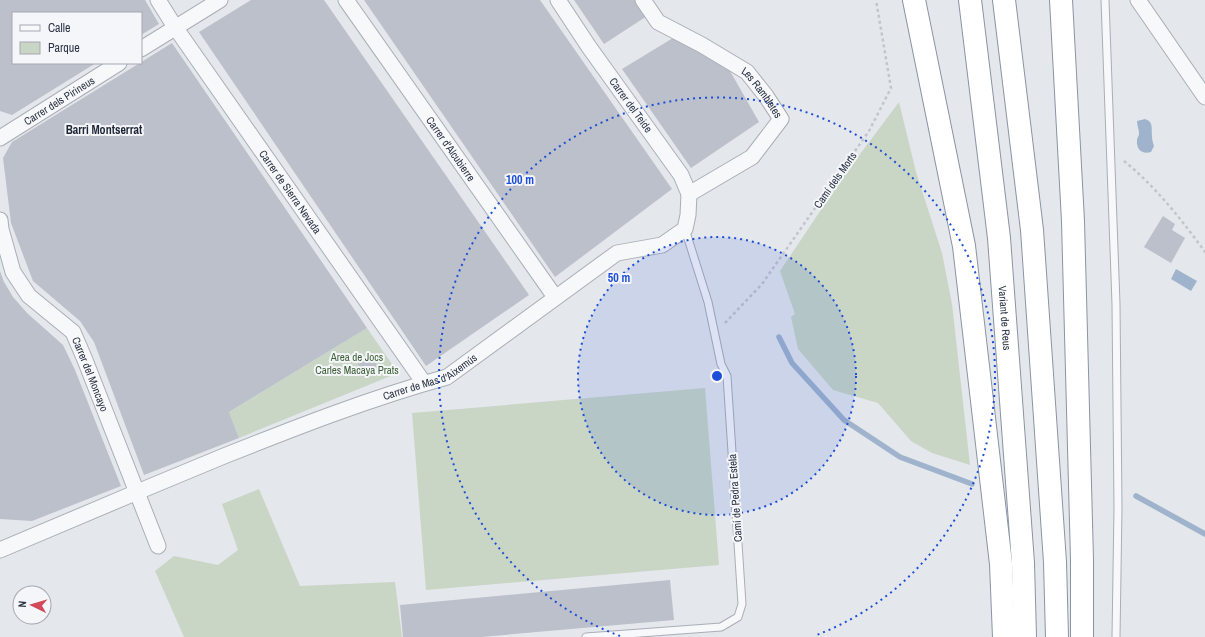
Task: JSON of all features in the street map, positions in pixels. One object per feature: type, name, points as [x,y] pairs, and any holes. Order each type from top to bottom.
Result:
[{"type":"highway","points":[[914,0],[964,246],[1002,564],[1004,637]]},
{"type":"highway","name":"Variant de Reus","points":[[970,0],[999,238],[1023,563],[1025,637]]},
{"type":"highway","points":[[1004,0],[1032,230],[1055,562],[1057,637]]},
{"type":"highway","points":[[1061,0],[1073,221],[1082,560],[1082,637]]},
{"type":"street","name":"Carrer de Sierra Nevada","points":[[158,0],[175,27],[424,383]]},
{"type":"street","points":[[142,48],[220,0]]},
{"type":"street","name":"Carrer d'Alcubierre","points":[[346,0],[555,297]]},
{"type":"street","name":"Carrer del Teide","points":[[558,0],[681,174],[689,194],[687,222]]},
{"type":"street","name":"Les Rambletes","points":[[643,0],[658,22],[702,45],[747,72],[766,96],[781,120],[752,157],[689,194]]},
{"type":"street","points":[[1138,0],[1205,97]]},
{"type":"street","name":"Carrer dels Pirineus","points":[[0,138],[117,64]]},
{"type":"street","name":"Carrer del Moncayo","points":[[0,220],[1,229],[13,272],[29,296],[72,332],[85,360],[158,546]]},
{"type":"street","name":"Carrer de Mas d'Aixemús","points":[[0,550],[304,424],[424,383],[447,377],[617,253],[662,245],[687,222]]},
{"type":"lane","points":[[1105,0],[1116,312],[1118,508],[1116,637]]},
{"type":"lane","name":"Camí de Pedra Estela","points":[[586,637],[721,627],[738,617],[742,604],[727,376],[721,364],[708,302],[687,222]]},
{"type":"path","name":"Camí dels Morts","points":[[714,334],[762,284],[869,131],[891,88],[876,0]]},
{"type":"path","points":[[1110,151],[1132,168],[1177,214],[1205,252]]},
{"type":"green space","points":[[899,102],[916,172],[942,253],[952,304],[970,465],[932,453],[911,441],[878,403],[833,390],[798,349],[791,317],[795,314],[780,271],[843,177]]},
{"type":"green space","name":"Area de Jocs Carles Macaya Prats","points":[[367,328],[398,373],[239,438],[229,412]]},
{"type":"green space","points":[[705,388],[719,565],[426,590],[412,413]]},
{"type":"green space","points":[[259,489],[300,586],[395,582],[402,637],[184,637],[155,571],[174,556],[218,565],[238,550],[222,504]]},
{"type":"water","points":[[1145,119],[1151,124],[1154,146],[1151,152],[1148,153],[1142,152],[1137,143],[1139,134],[1137,121]]},
{"type":"water","points":[[1176,269],[1197,281],[1191,291],[1171,279]]},
{"type":"building","points":[[0,0],[145,0],[159,24],[142,34],[142,12],[12,12],[12,64],[94,64],[12,115],[0,111]]},
{"type":"building","points":[[251,0],[324,0],[529,295],[426,366],[199,32]]},
{"type":"building","points":[[364,0],[540,0],[672,189],[555,277]]},
{"type":"building","points":[[574,0],[637,0],[647,16],[604,44]]},
{"type":"building","points":[[673,38],[726,64],[759,122],[691,168],[622,69]]},
{"type":"building","points":[[172,43],[367,328],[229,412],[239,438],[144,475],[94,342],[80,321],[33,281],[11,223],[3,158],[12,142],[138,64],[142,64],[142,62]]},
{"type":"building","points":[[1163,216],[1175,224],[1172,230],[1185,238],[1171,263],[1144,247]]},
{"type":"building","points":[[0,271],[4,282],[13,297],[27,313],[63,345],[75,370],[121,486],[32,521],[0,519]]},
{"type":"building","points":[[373,358],[379,370],[363,377],[358,364]]},
{"type":"building","points":[[670,580],[674,620],[481,637],[403,637],[400,605]]},
{"type":"waterway","points":[[779,337],[792,363],[844,420],[900,457],[972,484]]},
{"type":"waterway","points":[[1136,496],[1205,534]]},
{"type":"district","name":"Barri Montserrat","points":[[104,130]]}]
